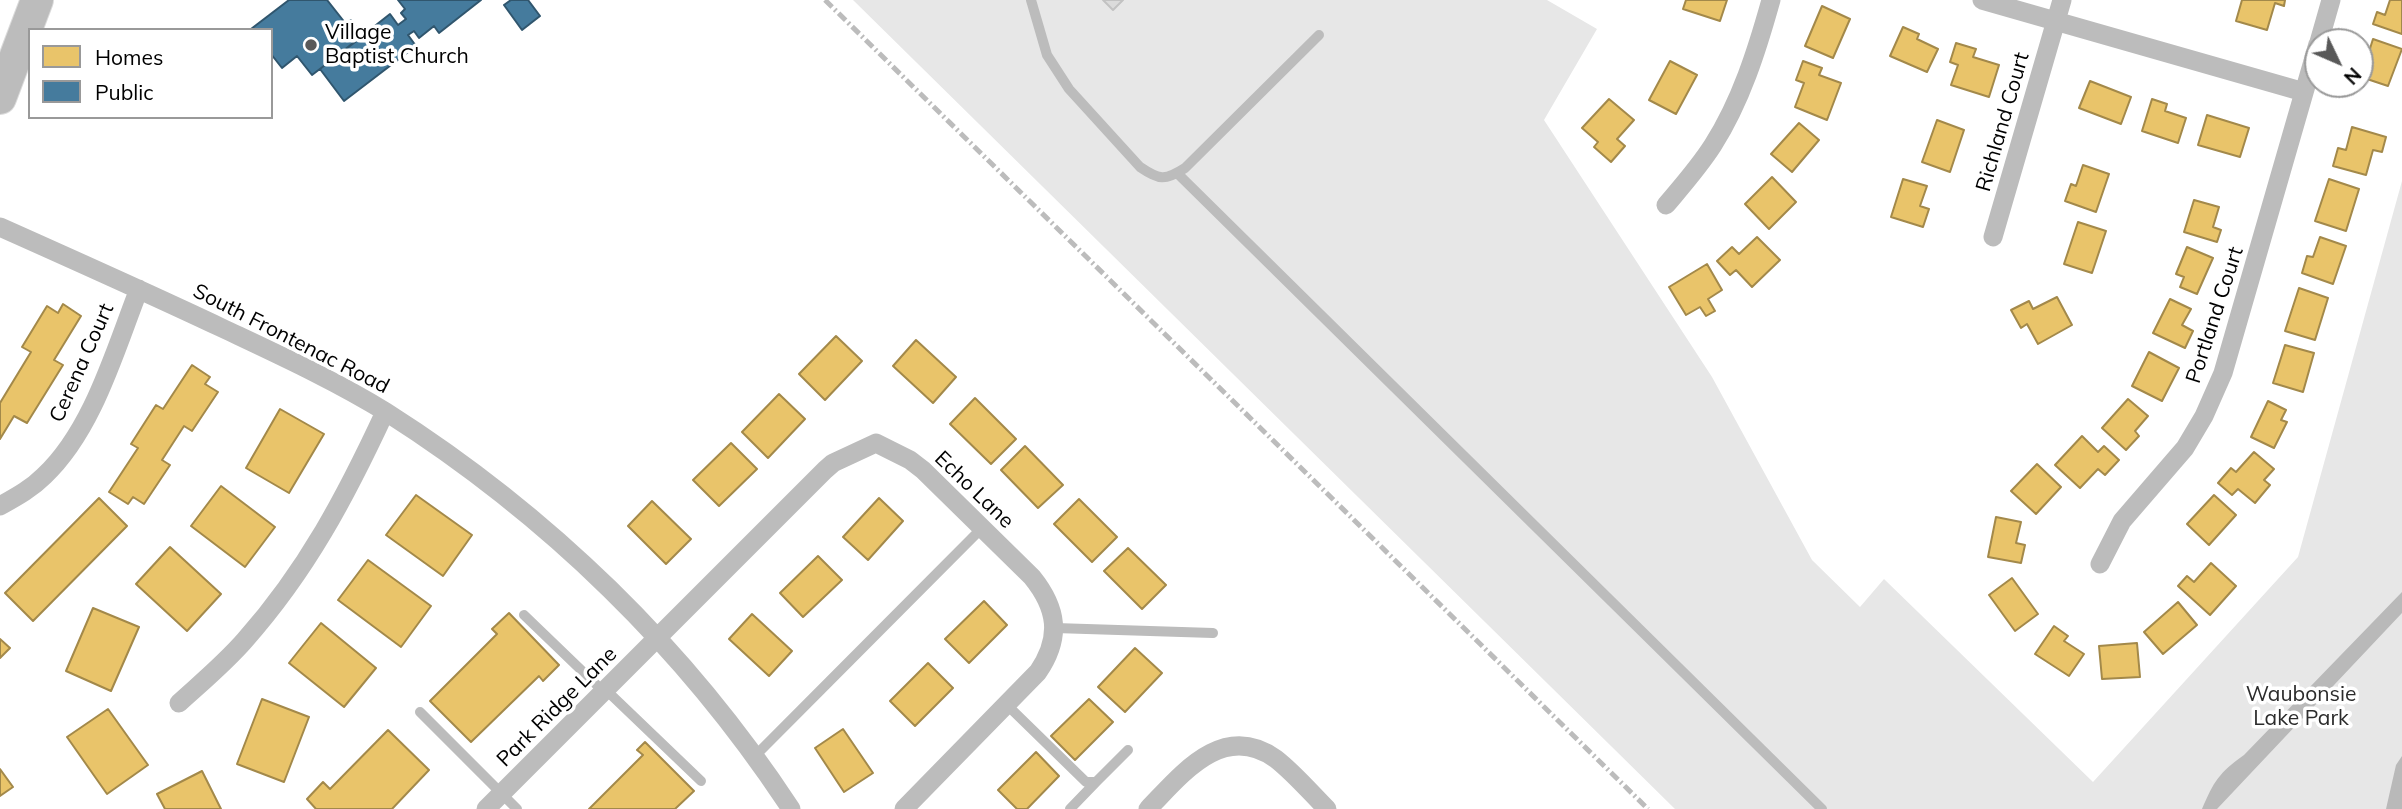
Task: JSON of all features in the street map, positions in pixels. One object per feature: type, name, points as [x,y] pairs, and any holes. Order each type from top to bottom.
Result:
[{"type":"main road","points":[[0,98],[37,0]]},
{"type":"street","points":[[1666,205],[1712,148],[1725,125],[1748,74],[1772,0]]},
{"type":"street","points":[[1982,0],[2304,92]]},
{"type":"street","name":"Richland Court","points":[[1993,237],[2062,0]]},
{"type":"street","name":"Portland Court","points":[[2323,28],[2331,0]]},
{"type":"street","name":"Portland Court","points":[[2099,564],[2122,521],[2185,448],[2204,416],[2223,373],[2304,92]]},
{"type":"street","name":"South Frontenac Road","points":[[0,227],[282,356],[385,412],[479,477],[536,521],[591,570],[659,638],[755,756],[791,809]]},
{"type":"street","name":"Cerena Court","points":[[0,506],[26,492],[45,475],[59,460],[78,431],[104,378],[139,289]]},
{"type":"street","points":[[179,703],[244,641],[286,590],[342,503],[385,412]]},
{"type":"street","name":"Echo Lane","points":[[659,638],[825,470],[876,443],[910,460],[923,470],[1032,577],[1052,608],[1055,628]]},
{"type":"street","points":[[904,809],[1044,664],[1055,628]]},
{"type":"street","name":"Park Ridge Lane","points":[[486,809],[659,638]]},
{"type":"street","points":[[1148,809],[1191,766],[1212,751],[1233,746],[1256,749],[1276,760],[1327,809]]},
{"type":"lane","points":[[1031,0],[1047,55],[1069,89],[1140,167],[1154,177],[1170,178],[1185,168],[1319,35]]},
{"type":"lane","points":[[1177,173],[1822,809]]},
{"type":"lane","points":[[755,756],[982,528]]},
{"type":"lane","points":[[524,615],[701,781]]},
{"type":"lane","points":[[1055,628],[1213,633]]},
{"type":"lane","points":[[1006,704],[1080,778],[1086,782],[1096,782]]},
{"type":"lane","points":[[421,712],[517,809]]},
{"type":"lane","points":[[1070,809],[1128,750]]},
{"type":"green space","name":"Waubonsie Lake Park","points":[[853,0],[1547,0],[1597,29],[1544,120],[1712,377],[1812,560],[1860,607],[1884,579],[2093,782],[2298,557],[2402,181],[2402,809],[1675,809]]},
{"type":"shaded area","points":[[2402,592],[2402,613],[2217,809],[2202,809],[2214,784],[2223,773],[2244,755]]},
{"type":"shaded area","points":[[2402,756],[2402,809],[2386,809],[2396,765]]},
{"type":"building: Homes","points":[[1686,0],[1727,0],[1720,21],[1683,9]]},
{"type":"building: Homes","points":[[2242,0],[2285,0],[2284,6],[2275,3],[2267,30],[2236,21]]},
{"type":"building: Homes","points":[[2390,0],[2402,0],[2402,34],[2373,24],[2377,12],[2385,15]]},
{"type":"building: Homes","points":[[1822,6],[1850,19],[1833,58],[1805,46]]},
{"type":"building: Homes","points":[[1903,27],[1919,34],[1917,39],[1938,49],[1927,72],[1890,56]]},
{"type":"building: Homes","points":[[2374,39],[2402,49],[2388,86],[2374,81]]},
{"type":"building: Homes","points":[[1956,43],[1976,49],[1973,57],[1999,65],[1989,97],[1951,85],[1958,65],[1950,62]]},
{"type":"building: Homes","points":[[1670,61],[1697,75],[1676,114],[1649,100]]},
{"type":"building: Homes","points":[[1803,61],[1822,68],[1819,75],[1841,83],[1827,120],[1795,107],[1804,83],[1796,80]]},
{"type":"building: Homes","points":[[2090,81],[2131,97],[2121,124],[2079,108]]},
{"type":"building: Homes","points":[[1609,99],[1634,120],[1617,139],[1625,146],[1611,162],[1594,147],[1598,142],[1582,128]]},
{"type":"building: Homes","points":[[2152,99],[2167,104],[2165,111],[2186,118],[2178,143],[2142,131]]},
{"type":"building: Homes","points":[[2207,115],[2249,128],[2240,157],[2198,145]]},
{"type":"building: Homes","points":[[1937,120],[1964,130],[1950,172],[1922,162]]},
{"type":"building: Homes","points":[[1799,123],[1819,140],[1792,172],[1771,154]]},
{"type":"building: Homes","points":[[2352,127],[2386,137],[2382,152],[2373,150],[2366,175],[2333,166],[2338,148],[2346,150]]},
{"type":"building: Homes","points":[[2083,165],[2109,174],[2096,212],[2065,201],[2071,184],[2076,186]]},
{"type":"building: Homes","points":[[1772,177],[1796,202],[1769,229],[1745,204]]},
{"type":"building: Homes","points":[[1903,179],[1927,186],[1920,206],[1929,209],[1923,227],[1891,217]]},
{"type":"building: Homes","points":[[2329,179],[2359,189],[2346,231],[2315,221]]},
{"type":"building: Homes","points":[[2194,200],[2219,207],[2213,227],[2221,230],[2217,242],[2184,232]]},
{"type":"building: Homes","points":[[2078,222],[2106,231],[2092,273],[2064,264]]},
{"type":"building: Homes","points":[[1757,237],[1780,260],[1752,287],[1736,270],[1730,275],[1717,261],[1732,247],[1739,254]]},
{"type":"building: Homes","points":[[2320,237],[2346,246],[2333,284],[2302,273],[2307,256],[2313,257]]},
{"type":"building: Homes","points":[[2187,247],[2213,258],[2197,294],[2180,287],[2184,277],[2176,274]]},
{"type":"building: Homes","points":[[1707,264],[1722,290],[1708,299],[1715,311],[1706,316],[1700,307],[1686,315],[1669,287]]},
{"type":"building: Homes","points":[[2299,288],[2328,298],[2315,340],[2285,331]]},
{"type":"building: Homes","points":[[2057,297],[2072,325],[2038,344],[2027,324],[2021,328],[2011,310],[2029,301],[2033,309]]},
{"type":"building: Homes","points":[[2170,299],[2191,309],[2182,325],[2193,331],[2185,348],[2153,333]]},
{"type":"building: Homes","points":[[63,304],[81,316],[54,360],[63,365],[27,423],[14,416],[0,439],[0,403],[31,352],[22,347],[47,306],[58,313]]},
{"type":"building: Homes","points":[[836,336],[862,361],[825,400],[799,374]]},
{"type":"building: Homes","points":[[916,340],[956,377],[933,403],[893,366]]},
{"type":"building: Homes","points":[[2285,345],[2314,353],[2303,392],[2273,383]]},
{"type":"building: Homes","points":[[2149,352],[2179,368],[2162,401],[2132,386]]},
{"type":"building: Homes","points":[[192,365],[210,377],[205,384],[218,392],[192,431],[184,426],[162,460],[170,465],[144,504],[133,497],[128,504],[109,492],[138,448],[131,444],[156,405],[163,409]]},
{"type":"building: Homes","points":[[779,394],[805,419],[768,458],[742,432]]},
{"type":"building: Homes","points":[[975,398],[1016,439],[991,464],[950,424]]},
{"type":"building: Homes","points":[[2128,399],[2148,416],[2135,431],[2139,436],[2126,450],[2102,428]]},
{"type":"building: Homes","points":[[2268,401],[2286,410],[2281,420],[2287,422],[2274,448],[2251,437]]},
{"type":"building: Homes","points":[[280,409],[324,434],[289,493],[246,468]]},
{"type":"building: Homes","points":[[2082,436],[2098,452],[2104,446],[2119,460],[2105,475],[2098,469],[2080,488],[2055,465]]},
{"type":"building: Homes","points":[[731,443],[757,469],[719,506],[693,480]]},
{"type":"building: Homes","points":[[1025,446],[1063,485],[1038,508],[1001,470]]},
{"type":"building: Homes","points":[[2254,452],[2274,469],[2264,480],[2270,485],[2255,503],[2238,489],[2232,495],[2218,483],[2231,468],[2236,472]]},
{"type":"building: Homes","points":[[2037,464],[2061,487],[2036,514],[2011,491]]},
{"type":"building: Homes","points":[[221,486],[275,527],[245,567],[191,526]]},
{"type":"building: Homes","points":[[416,495],[472,535],[443,576],[386,535]]},
{"type":"building: Homes","points":[[2214,495],[2236,515],[2209,545],[2187,524]]},
{"type":"building: Homes","points":[[99,498],[127,526],[33,621],[5,593]]},
{"type":"building: Homes","points":[[879,498],[903,521],[868,560],[843,537]]},
{"type":"building: Homes","points":[[1079,499],[1117,537],[1092,562],[1054,524]]},
{"type":"building: Homes","points":[[652,501],[691,539],[666,564],[628,526]]},
{"type":"building: Homes","points":[[1996,517],[2021,522],[2016,543],[2025,545],[2021,563],[1988,557]]},
{"type":"building: Homes","points":[[170,547],[221,594],[187,631],[136,584]]},
{"type":"building: Homes","points":[[1128,548],[1166,585],[1142,609],[1104,571]]},
{"type":"building: Homes","points":[[818,556],[842,580],[803,617],[780,593]]},
{"type":"building: Homes","points":[[368,560],[431,606],[401,647],[338,600]]},
{"type":"building: Homes","points":[[2211,563],[2236,586],[2210,615],[2178,586],[2187,576],[2194,582]]},
{"type":"building: Homes","points":[[2012,578],[2038,614],[2015,631],[1989,595]]},
{"type":"building: Homes","points":[[984,601],[1007,625],[969,663],[945,639]]},
{"type":"building: Homes","points":[[2178,602],[2197,625],[2163,654],[2144,632]]},
{"type":"building: Homes","points":[[93,608],[139,627],[111,691],[66,671]]},
{"type":"building: Homes","points":[[509,613],[559,665],[543,681],[539,676],[471,742],[430,701],[497,634],[492,629]]},
{"type":"building: Homes","points":[[752,614],[792,651],[769,676],[729,639]]},
{"type":"building: Homes","points":[[321,623],[376,668],[344,707],[289,663]]},
{"type":"building: Homes","points":[[2054,626],[2068,636],[2064,641],[2084,654],[2069,676],[2035,654]]},
{"type":"building: Homes","points":[[0,639],[10,648],[0,658]]},
{"type":"building: Homes","points":[[2137,643],[2140,677],[2102,679],[2099,646]]},
{"type":"building: Homes","points":[[1135,648],[1162,673],[1125,712],[1098,687]]},
{"type":"building: Homes","points":[[928,663],[953,688],[915,726],[890,701]]},
{"type":"building: Homes","points":[[262,699],[309,717],[284,782],[237,764]]},
{"type":"building: Homes","points":[[1089,699],[1113,722],[1075,760],[1051,736]]},
{"type":"building: Homes","points":[[108,709],[148,765],[107,794],[67,737]]},
{"type":"building: Homes","points":[[843,729],[873,773],[844,792],[815,748]]},
{"type":"building: Homes","points":[[388,730],[429,770],[392,809],[316,809],[307,799],[323,782],[330,789]]},
{"type":"building: Homes","points":[[645,742],[694,791],[675,809],[589,809],[643,755],[637,750]]},
{"type":"building: Homes","points":[[1036,752],[1059,776],[1027,809],[1017,809],[998,790]]},
{"type":"building: Homes","points":[[0,769],[13,787],[0,796]]},
{"type":"building: Homes","points":[[202,771],[221,809],[165,809],[157,794]]},
{"type":"building: Public","name":"Village Baptist Church","points":[[289,0],[327,0],[346,24],[351,20],[363,36],[312,75],[297,56],[282,68],[273,57],[273,28],[252,28]]},
{"type":"building: Public","points":[[398,0],[481,0],[439,33],[434,26],[419,38],[414,31],[408,35],[416,46],[344,101],[320,69],[390,14],[398,25],[406,19],[401,13],[405,9]]},
{"type":"building: Public","points":[[511,0],[528,0],[540,16],[522,30],[504,5]]},
{"type":"building: Other","points":[[1103,0],[1123,0],[1113,10]]},
{"type":"railway","points":[[825,0],[1648,809]]},
{"type":"place","name":"Village Baptist Church","points":[[311,45]]}]
